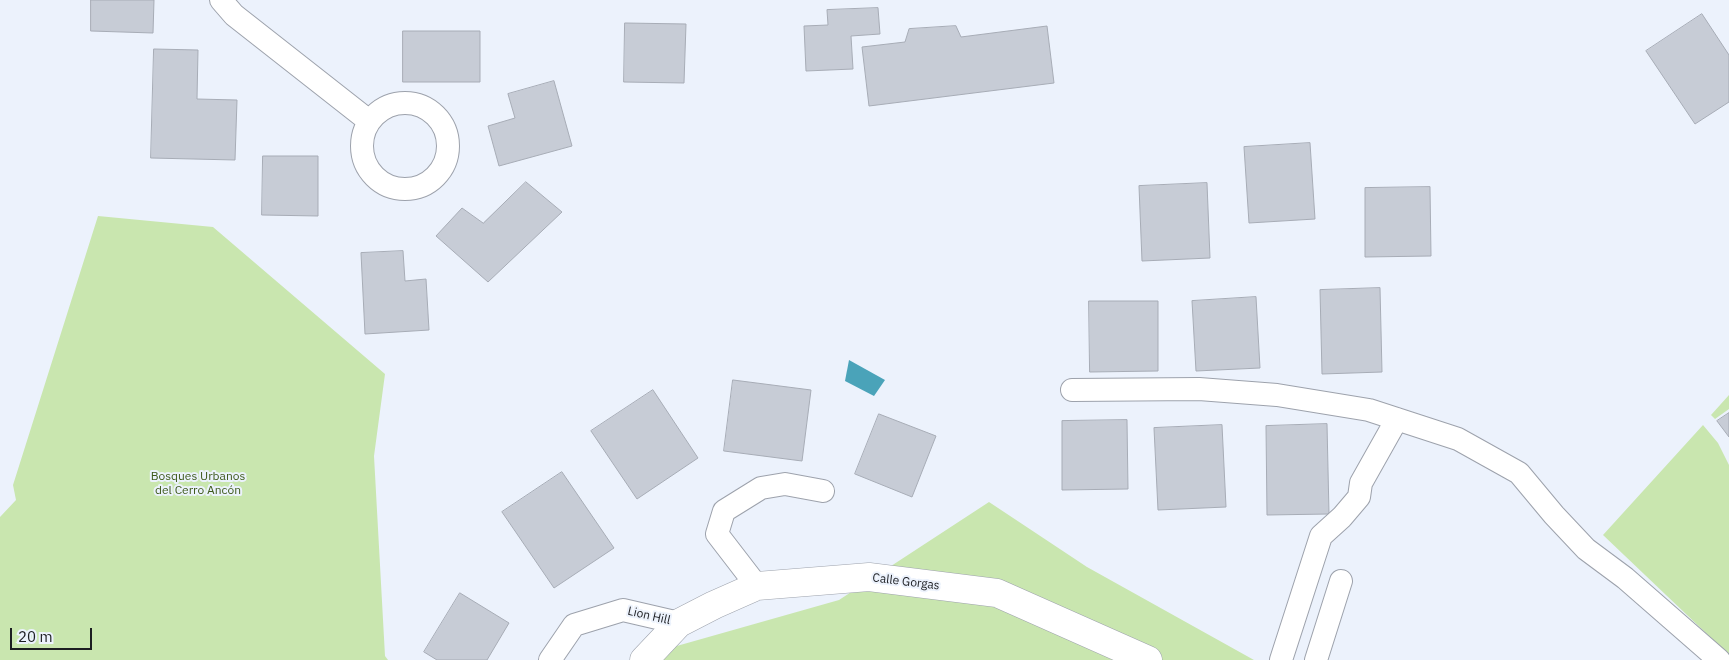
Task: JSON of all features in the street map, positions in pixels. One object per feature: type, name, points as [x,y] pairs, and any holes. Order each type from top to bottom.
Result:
[{"type":"street","points":[[220,0],[234,16],[369,121]]},
{"type":"street","points":[[1072,390],[1199,389],[1276,395],[1369,410],[1458,439],[1519,473],[1554,515],[1586,549],[1625,578],[1719,660]]},
{"type":"street","points":[[1281,660],[1321,536],[1342,518],[1359,497],[1361,482],[1396,420]]},
{"type":"street","points":[[757,586],[717,534],[724,511],[761,488],[785,484],[823,491]]},
{"type":"street","name":"Calle Gorgas","points":[[644,660],[679,623],[757,586],[870,577],[997,593],[1148,660]]},
{"type":"street","points":[[1316,660],[1341,581]]},
{"type":"street","name":"Lion Hill","points":[[550,660],[574,626],[623,610],[679,623]]},
{"type":"green space","name":"Bosques Urbanos del Cerro Ancón","points":[[98,216],[213,227],[385,374],[374,456],[385,656],[388,660],[0,660],[0,517],[16,500],[13,485]]},
{"type":"green space","points":[[1729,395],[1729,409],[1715,419],[1711,415]]},
{"type":"green space","points":[[1703,425],[1718,443],[1729,465],[1729,655],[1603,535]]},
{"type":"green space","points":[[989,502],[1087,567],[1254,660],[642,660],[645,655],[839,600]]},
{"type":"water","points":[[849,360],[885,380],[874,396],[845,381]]},
{"type":"building","points":[[91,0],[154,0],[153,33],[91,31]]},
{"type":"building","points":[[878,8],[880,34],[851,36],[853,69],[806,71],[804,26],[828,25],[827,10]]},
{"type":"building","points":[[1702,14],[1729,55],[1729,102],[1695,124],[1646,51]]},
{"type":"building","points":[[625,23],[686,24],[684,83],[624,82]]},
{"type":"building","points":[[956,26],[961,37],[1047,26],[1054,83],[869,106],[862,47],[905,42],[909,29]]},
{"type":"building","points":[[403,31],[480,31],[480,82],[403,82]]},
{"type":"building","points":[[154,49],[198,50],[197,99],[237,100],[235,160],[151,158]]},
{"type":"building","points":[[554,81],[572,146],[499,166],[488,126],[515,118],[508,94]]},
{"type":"building","points":[[1310,143],[1315,219],[1249,223],[1244,147]]},
{"type":"building","points":[[263,156],[318,156],[318,216],[262,215]]},
{"type":"building","points":[[526,182],[562,212],[488,282],[436,236],[462,208],[483,223]]},
{"type":"building","points":[[1207,183],[1210,258],[1142,261],[1139,186]]},
{"type":"building","points":[[1430,187],[1431,256],[1365,257],[1365,188]]},
{"type":"building","points":[[403,251],[405,281],[426,279],[429,330],[365,334],[361,253]]},
{"type":"building","points":[[1380,288],[1382,372],[1322,374],[1320,290]]},
{"type":"building","points":[[1256,297],[1260,368],[1196,371],[1192,301]]},
{"type":"building","points":[[1089,301],[1158,301],[1158,371],[1090,372]]},
{"type":"building","points":[[733,380],[811,390],[802,461],[724,451]]},
{"type":"building","points":[[653,390],[698,458],[637,499],[591,431]]},
{"type":"building","points":[[1729,413],[1729,437],[1717,421]]},
{"type":"building","points":[[879,414],[936,436],[912,497],[855,474]]},
{"type":"building","points":[[1127,420],[1128,489],[1062,490],[1062,421]]},
{"type":"building","points":[[1327,424],[1329,514],[1267,515],[1266,426]]},
{"type":"building","points":[[1222,425],[1226,507],[1158,510],[1154,428]]},
{"type":"building","points":[[562,472],[614,548],[554,588],[502,512]]},
{"type":"building","points":[[460,593],[509,623],[487,660],[437,660],[424,652]]}]
